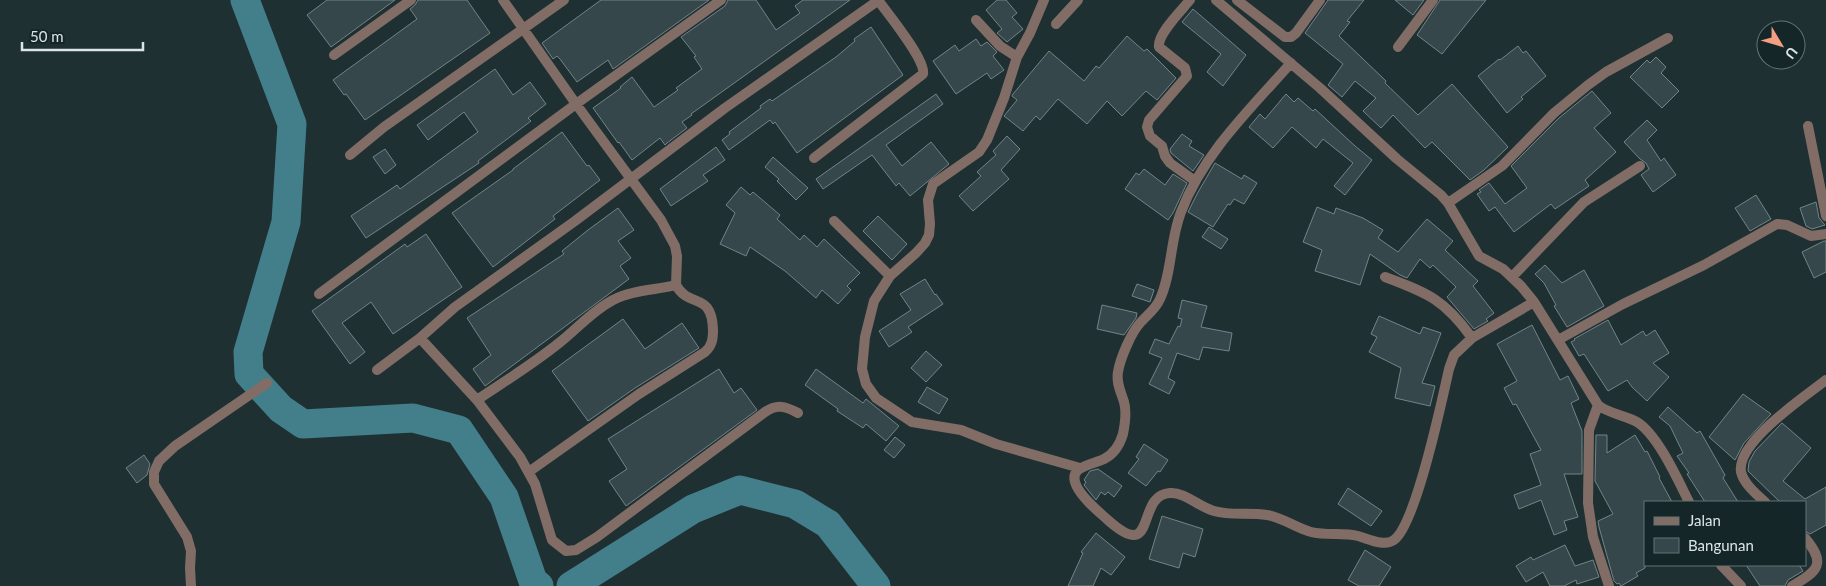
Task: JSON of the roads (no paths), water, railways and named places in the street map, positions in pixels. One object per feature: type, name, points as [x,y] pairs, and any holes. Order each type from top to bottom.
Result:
[{"type":"street","points":[[334,55],[411,0]]},
{"type":"street","points":[[503,0],[661,220],[675,246],[678,266],[676,285],[685,296],[702,302],[709,309],[713,335],[709,349],[639,394],[530,472]]},
{"type":"street","points":[[350,155],[384,127],[564,0]]},
{"type":"street","points":[[319,294],[576,104],[721,0]]},
{"type":"street","points":[[377,370],[420,338],[454,307],[631,180],[725,108],[879,0],[928,72],[814,158]]},
{"type":"street","points":[[1044,0],[1017,57],[988,140],[979,152],[933,184],[928,200],[930,224],[929,234],[925,243],[890,276],[874,300],[862,369],[870,391],[876,398],[900,415],[918,424],[961,430],[996,444],[1080,468]]},
{"type":"street","points":[[1056,24],[1078,0]]},
{"type":"street","points":[[1190,0],[1161,36],[1158,43],[1159,47],[1185,68],[1187,76],[1149,120],[1147,127],[1150,136],[1162,146],[1165,156],[1170,163],[1195,181]]},
{"type":"street","points":[[1216,0],[1354,118],[1397,159],[1431,186],[1448,203],[1479,256],[1498,266],[1512,277],[1534,302],[1598,405],[1636,422],[1651,434],[1660,447],[1688,501]]},
{"type":"street","points":[[1237,0],[1285,37],[1291,37],[1296,33],[1320,0]]},
{"type":"street","points":[[1398,47],[1434,0]]},
{"type":"street","points":[[976,20],[1000,46],[1017,57]]},
{"type":"street","points":[[1448,203],[1502,166],[1554,113],[1588,85],[1606,72],[1668,38]]},
{"type":"street","points":[[1291,63],[1230,132],[1195,181],[1177,224],[1159,301],[1136,328],[1120,363],[1118,382],[1126,411],[1121,440],[1107,458],[1080,468],[1076,472],[1074,478],[1076,486],[1083,496],[1121,532],[1128,536],[1139,534],[1153,502],[1163,494],[1169,493],[1178,494],[1214,511],[1269,515],[1309,531],[1325,534],[1354,535],[1382,542],[1394,540],[1404,526],[1416,496],[1451,362],[1460,348],[1472,338],[1534,302]]},
{"type":"street","points":[[1808,126],[1826,216]]},
{"type":"street","points":[[1512,277],[1584,202],[1640,166]]},
{"type":"street","points":[[834,221],[890,276]]},
{"type":"street","points":[[1558,340],[1623,304],[1704,265],[1778,224],[1787,225],[1811,236],[1826,234]]},
{"type":"street","points":[[1385,277],[1440,302],[1454,314],[1472,338]]},
{"type":"street","points":[[477,400],[536,360],[614,299],[676,285]]},
{"type":"street","points":[[420,338],[477,400],[530,472],[541,500],[548,532],[552,540],[561,548],[572,551],[581,548],[597,537],[764,412],[780,406],[798,413]]},
{"type":"street","points":[[1763,501],[1743,476],[1741,467],[1745,457],[1755,440],[1770,424],[1826,380]]},
{"type":"street","points":[[192,586],[191,551],[187,537],[154,484],[154,472],[159,461],[175,446],[267,383]]},
{"type":"street","points":[[1598,405],[1589,430],[1588,503],[1593,538],[1609,586]]},
{"type":"street","points":[[1792,586],[1812,575],[1821,564],[1821,558],[1817,551],[1806,539]]},
{"type":"street","points":[[1722,566],[1741,586]]},
{"type":"waterway","points":[[245,0],[292,124],[286,222],[248,352],[249,374],[281,409],[303,424],[413,418],[459,430],[504,497],[533,581],[539,586]]},
{"type":"waterway","points":[[571,586],[693,509],[740,490],[795,504],[828,524],[876,586]]}]
